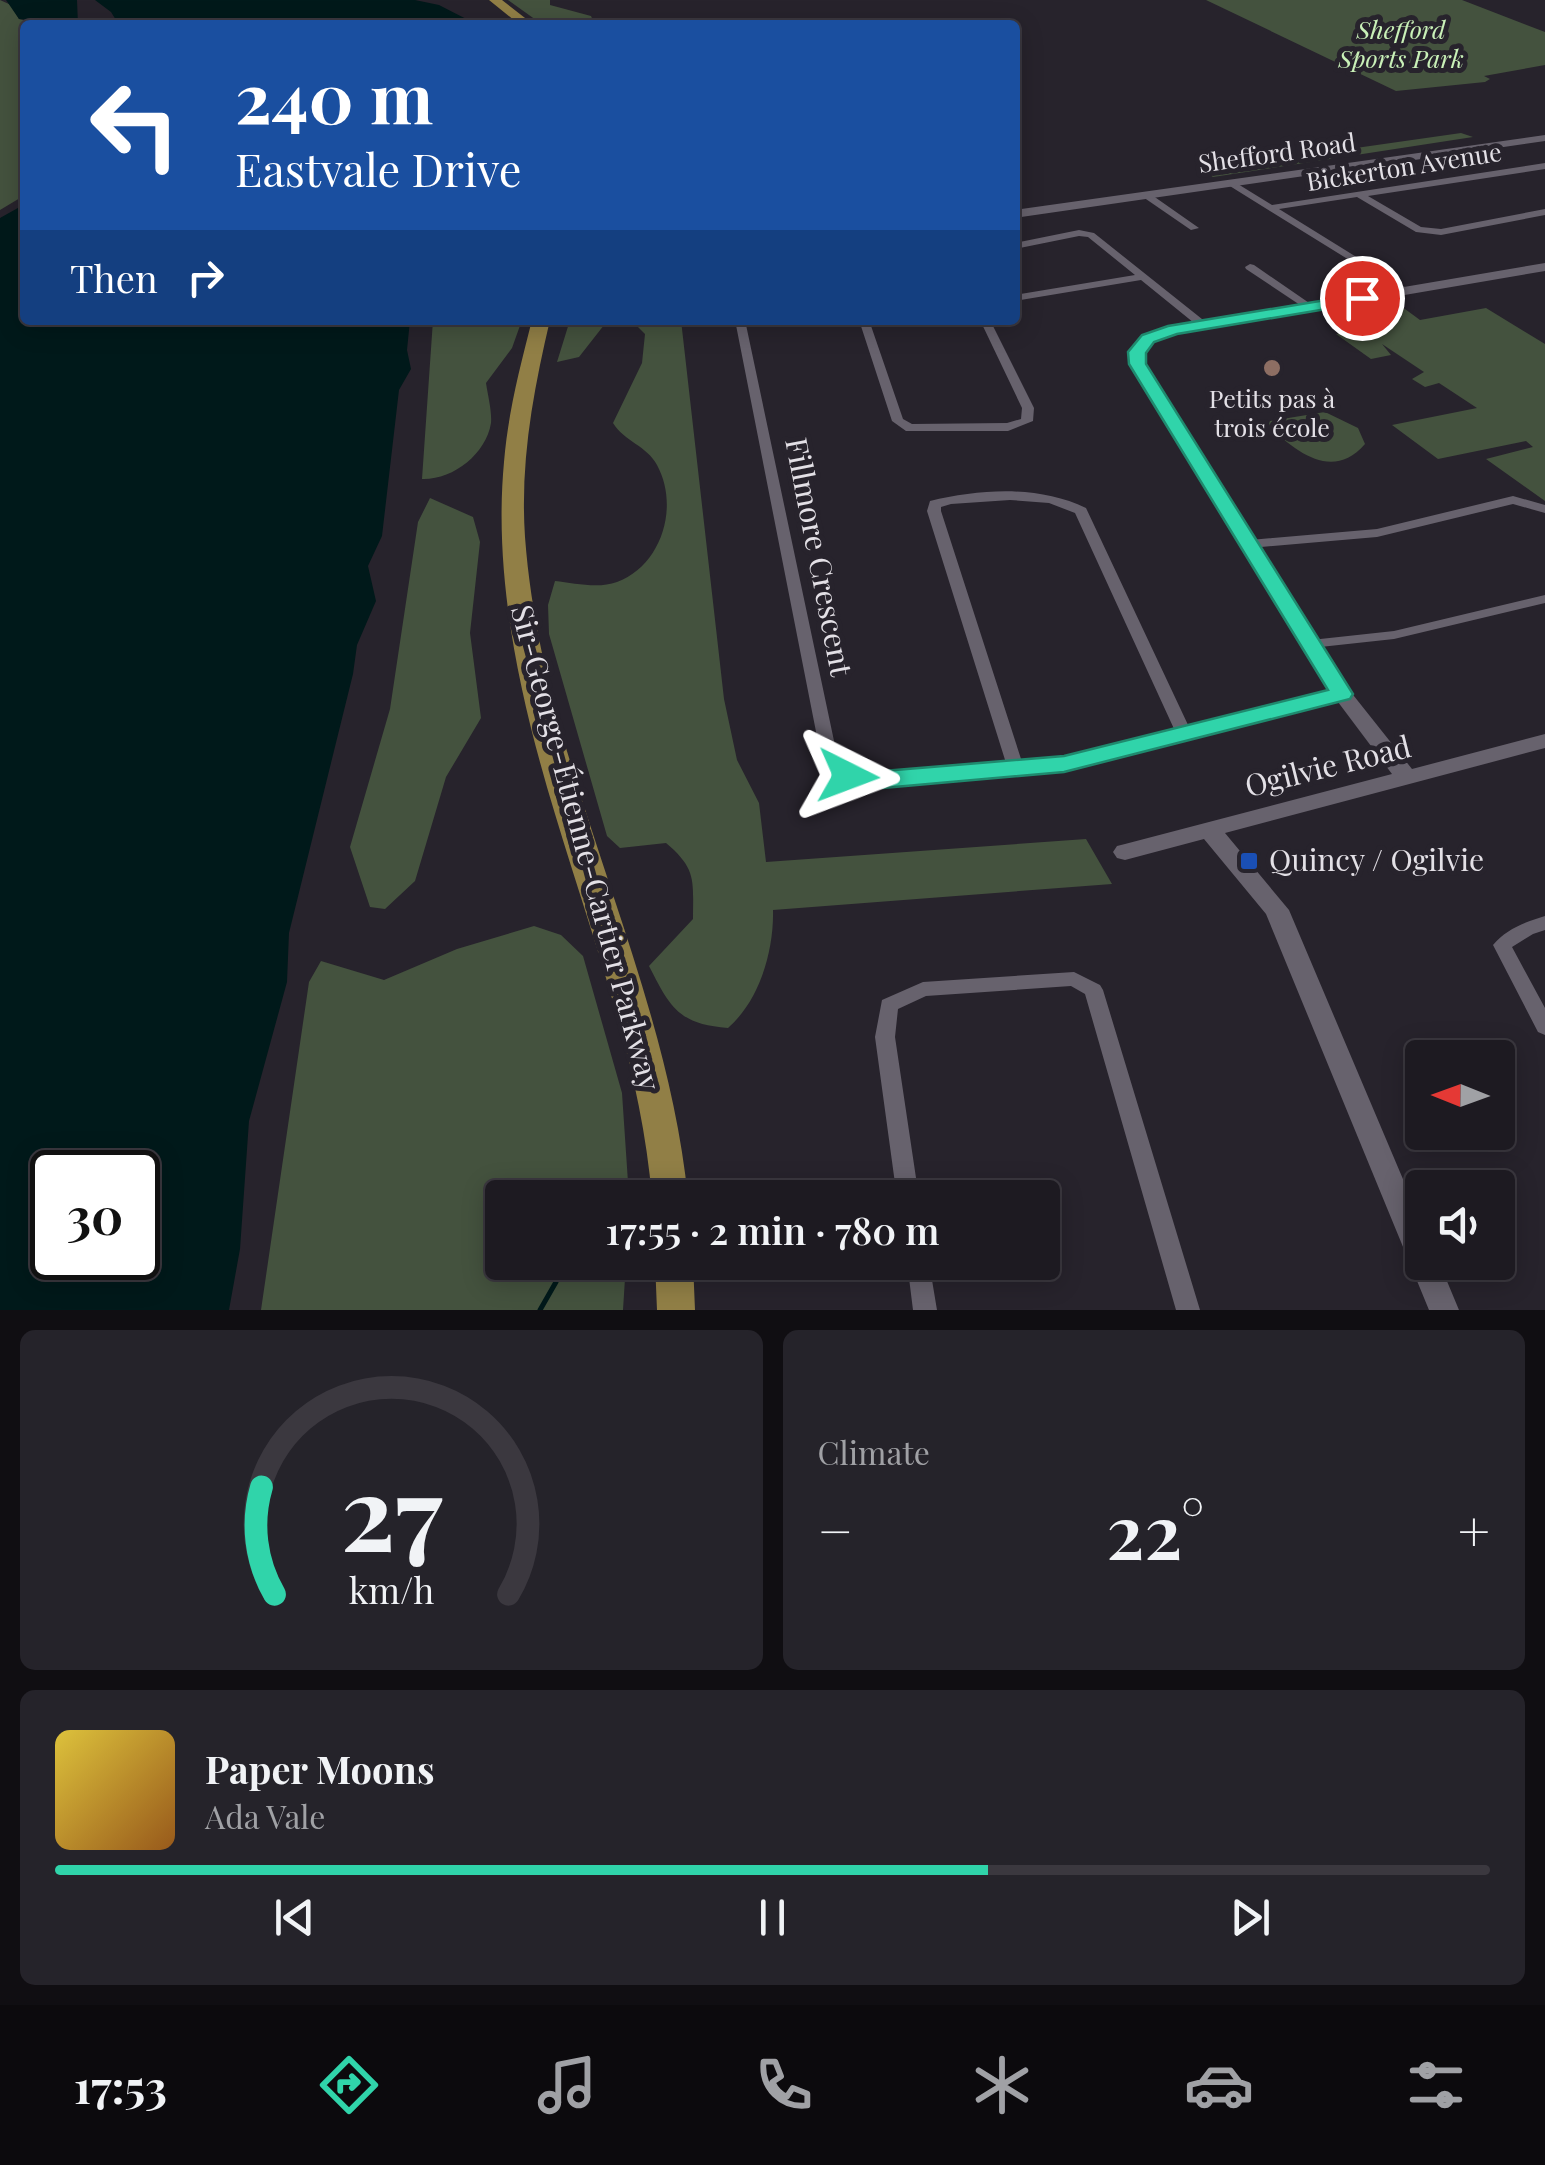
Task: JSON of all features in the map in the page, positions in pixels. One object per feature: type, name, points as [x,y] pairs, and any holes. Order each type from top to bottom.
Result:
[{"type":"main road","points":[[496,0],[522,20]]},
{"type":"main road","name":"Sir-George-Étienne-Cartier Parkway","points":[[540,325],[522,390],[510,468],[518,612],[567,806],[631,1000],[666,1180]]},
{"type":"main road","points":[[675,1280],[676,1310]]},
{"type":"street","name":"Shefford Road","points":[[1020,213],[1545,138]]},
{"type":"street","name":"Bickerton Avenue","points":[[1269,208],[1545,166]]},
{"type":"street","points":[[1230,183],[1404,291]]},
{"type":"street","points":[[1146,194],[1194,228]]},
{"type":"street","points":[[1358,194],[1419,230],[1441,232],[1545,212]]},
{"type":"street","points":[[1020,245],[1079,233],[1091,235],[1203,325]]},
{"type":"street","points":[[1250,267],[1310,307]]},
{"type":"street","points":[[1407,778],[1342,694],[1138,364],[1137,352],[1148,339],[1203,325],[1545,267]]},
{"type":"street","points":[[1020,297],[1142,277]]},
{"type":"street","name":"Fillmore Crescent","points":[[741,325],[829,757],[848,776],[883,779],[1064,764],[1342,694]]},
{"type":"street","points":[[866,325],[898,422],[910,428],[1008,427],[1027,421],[1028,408],[987,325]]},
{"type":"street","points":[[1016,770],[934,511],[936,504],[1037,496],[1063,500],[1081,512],[1184,733]]},
{"type":"street","points":[[1250,544],[1377,533],[1513,500],[1545,509]]},
{"type":"street","points":[[1311,644],[1394,635],[1545,599]]},
{"type":"street","name":"Ogilvie Road","points":[[1126,852],[1545,741]]},
{"type":"street","points":[[1208,828],[1277,910],[1405,1217]]},
{"type":"street","points":[[1545,923],[1526,929],[1502,946],[1545,1027]]},
{"type":"street","points":[[905,1180],[884,1037],[889,1005],[923,989],[1074,979],[1093,990],[1188,1310]]},
{"type":"street","points":[[921,1280],[925,1310]]},
{"type":"street","points":[[1431,1280],[1444,1310]]},
{"type":"green space","points":[[0,0],[11,5],[24,20],[20,20],[20,198],[0,210]]},
{"type":"green space","points":[[508,0],[550,0],[550,5],[591,16],[593,20],[536,20]]},
{"type":"green space","name":"Shefford Sports Park","points":[[1206,0],[1462,0],[1545,32],[1545,65],[1484,76],[1490,79],[1485,82],[1396,91]]},
{"type":"green space","points":[[1461,133],[1473,137],[1213,177],[1202,170]]},
{"type":"green space","points":[[1390,298],[1420,320],[1486,308],[1545,344],[1545,501],[1486,459],[1533,447],[1526,441],[1438,459],[1392,425],[1477,408],[1439,383],[1425,387],[1412,379],[1424,372],[1382,344],[1391,355],[1371,359],[1336,334],[1357,331],[1372,337],[1331,310]]},
{"type":"green space","points":[[433,325],[520,325],[512,348],[486,383],[491,423],[482,445],[456,470],[422,479]]},
{"type":"green space","points":[[568,325],[604,325],[579,357],[557,362]]},
{"type":"green space","points":[[636,325],[682,325],[724,699],[737,760],[759,803],[766,862],[1086,839],[1112,884],[773,910],[763,974],[749,1003],[728,1028],[698,1022],[670,1003],[649,966],[693,919],[691,876],[666,843],[620,848],[607,836],[549,634],[548,605],[555,581],[594,585],[617,582],[645,563],[662,533],[667,499],[657,465],[613,423],[642,363],[645,334]]},
{"type":"green space","points":[[1325,412],[1358,428],[1365,444],[1353,455],[1340,461],[1315,459],[1268,426],[1270,421]]},
{"type":"green space","points":[[430,498],[473,517],[480,542],[470,633],[481,718],[446,777],[415,881],[385,909],[370,907],[350,847],[390,709],[418,522]]},
{"type":"green space","points":[[534,926],[561,935],[583,956],[622,1093],[628,1180],[485,1180],[485,1280],[625,1280],[623,1310],[261,1310],[309,982],[321,961],[384,980],[457,949]]},
{"type":"shaded area","points":[[6,0],[77,0],[78,20],[19,19]]},
{"type":"shaded area","points":[[95,0],[415,0],[439,5],[468,20],[116,20]]},
{"type":"shaded area","points":[[20,207],[20,325],[410,325],[407,350],[411,369],[399,390],[382,536],[368,566],[376,601],[357,645],[289,933],[287,982],[249,1121],[240,1249],[229,1310],[0,1310],[0,218]]},
{"type":"waterway","points":[[540,1310],[556,1282]]},
{"type":"place","name":"Petits pas à trois école","points":[[1272,368]]},
{"type":"place","name":"Quincy / Ogilvie","points":[[1249,861]]},
{"type":"route","points":[[848,776],[883,779],[1064,764],[1342,694],[1138,364],[1137,352],[1148,339],[1174,330],[1362,298]]}]
